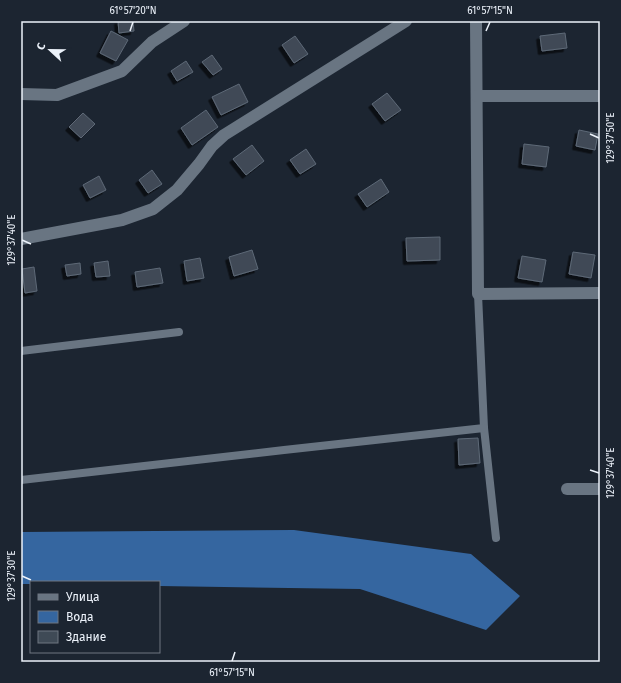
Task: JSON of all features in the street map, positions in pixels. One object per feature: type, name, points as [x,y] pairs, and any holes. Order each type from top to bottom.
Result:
[{"type":"street","points":[[21,94],[57,95],[122,71],[152,42],[184,21]]},
{"type":"street","points":[[21,239],[122,220],[153,209],[177,190],[212,146],[224,135],[406,21]]},
{"type":"street","points":[[476,21],[478,294],[600,293]]},
{"type":"street","points":[[477,96],[600,96]]},
{"type":"street","points":[[567,489],[600,489]]},
{"type":"lane","points":[[478,294],[484,428],[496,538]]},
{"type":"lane","points":[[21,351],[179,332]]},
{"type":"lane","points":[[21,480],[484,428]]},
{"type":"water","points":[[294,530],[471,554],[520,596],[486,630],[360,589],[160,586],[160,581],[30,581],[30,584],[21,584],[21,532]]},
{"type":"building","points":[[118,21],[133,21],[134,31],[119,33]]},
{"type":"building","points":[[111,31],[128,40],[116,61],[100,53]]},
{"type":"building","points":[[565,33],[567,48],[542,51],[540,36]]},
{"type":"building","points":[[295,36],[308,54],[294,63],[282,45]]},
{"type":"building","points":[[212,55],[222,69],[213,75],[202,62]]},
{"type":"building","points":[[186,61],[193,72],[177,81],[171,71]]},
{"type":"building","points":[[239,84],[248,102],[221,115],[212,97]]},
{"type":"building","points":[[387,93],[401,110],[385,121],[372,104]]},
{"type":"building","points":[[206,110],[218,127],[192,145],[181,128]]},
{"type":"building","points":[[83,113],[95,124],[81,138],[69,127]]},
{"type":"building","points":[[579,130],[598,134],[595,150],[576,146]]},
{"type":"building","points":[[524,144],[549,147],[546,167],[522,164]]},
{"type":"building","points":[[252,145],[264,161],[246,175],[233,159]]},
{"type":"building","points":[[306,149],[316,164],[300,174],[290,160]]},
{"type":"building","points":[[152,170],[162,184],[148,193],[139,180]]},
{"type":"building","points":[[99,176],[106,190],[90,198],[83,185]]},
{"type":"building","points":[[381,179],[389,192],[367,207],[358,194]]},
{"type":"building","points":[[440,237],[440,260],[407,261],[406,238]]},
{"type":"building","points":[[252,250],[258,269],[234,276],[229,257]]},
{"type":"building","points":[[573,252],[595,255],[591,278],[569,274]]},
{"type":"building","points":[[522,256],[546,260],[542,282],[518,278]]},
{"type":"building","points":[[200,258],[204,278],[187,281],[184,261]]},
{"type":"building","points":[[108,261],[110,276],[96,277],[94,263]]},
{"type":"building","points":[[80,263],[81,274],[67,276],[65,265]]},
{"type":"building","points":[[34,267],[37,291],[25,293],[22,269]]},
{"type":"building","points":[[160,268],[163,283],[137,287],[135,272]]},
{"type":"building","points":[[478,438],[480,463],[459,465],[458,439]]}]
